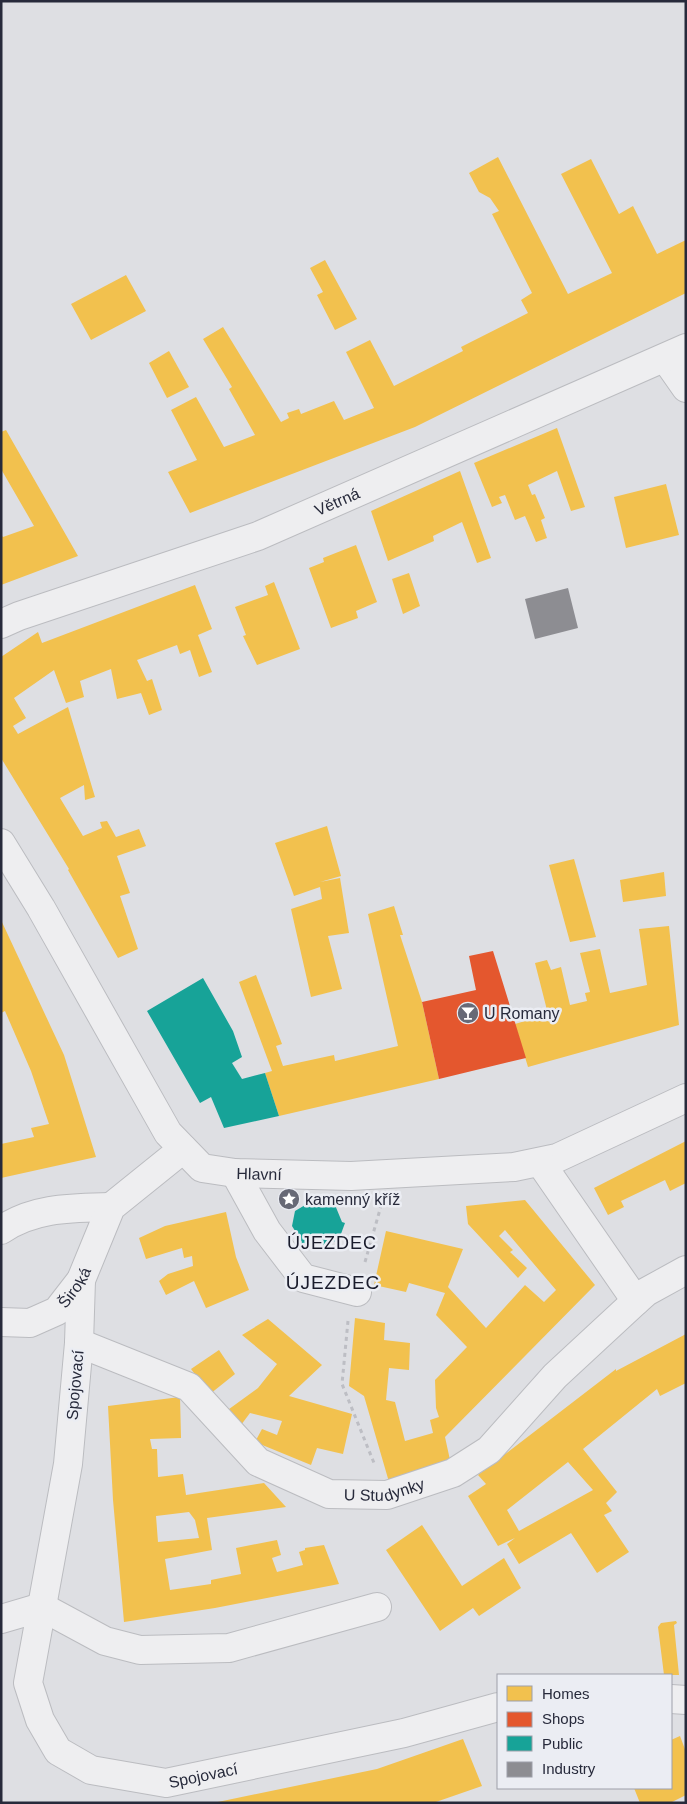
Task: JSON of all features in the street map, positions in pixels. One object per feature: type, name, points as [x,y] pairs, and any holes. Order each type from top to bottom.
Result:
[{"type":"street","name":"Větrná","points":[[1,624],[19,616],[258,536],[675,353],[686,388]]},
{"type":"street","name":"Hlavní","points":[[1,843],[41,908],[168,1133],[202,1168],[235,1173],[352,1176],[514,1167],[557,1158],[686,1098]]},
{"type":"street","name":"Široká","points":[[1,1322],[30,1323],[57,1312],[81,1280],[111,1207],[183,1149]]},
{"type":"street","points":[[540,1162],[636,1301]]},
{"type":"street","points":[[235,1173],[267,1231],[303,1278],[357,1292]]},
{"type":"street","points":[[1,1230],[10,1224],[54,1208],[111,1207]]},
{"type":"street","name":"U Studynky","points":[[79,1343],[189,1387],[258,1462],[329,1494],[387,1495],[453,1473],[489,1450],[555,1376],[636,1301],[646,1292],[686,1270]]},
{"type":"street","name":"Spojovací","points":[[81,1280],[79,1343],[68,1464],[28,1683],[40,1720],[58,1751],[91,1770],[166,1783],[404,1733],[497,1707]]},
{"type":"street","points":[[1,1619],[42,1607],[105,1641],[140,1650],[229,1648],[377,1607]]},
{"type":"street","points":[[672,1699],[686,1700]]},
{"type":"path","points":[[387,1495],[342,1384],[348,1322],[390,1174]]},
{"type":"building: Homes","points":[[498,157],[568,294],[612,273],[561,174],[591,159],[619,214],[633,206],[657,254],[686,240],[686,293],[415,427],[190,513],[168,472],[197,460],[171,410],[196,397],[224,447],[255,435],[229,389],[232,387],[203,339],[223,327],[281,422],[289,418],[287,413],[299,409],[301,414],[334,401],[344,420],[374,408],[346,352],[370,340],[394,386],[463,351],[461,347],[528,313],[521,300],[532,293],[492,214],[499,211],[490,198],[479,192],[469,173]]},
{"type":"building: Homes","points":[[325,260],[357,319],[335,330],[317,295],[323,292],[310,268]]},
{"type":"building: Homes","points":[[126,275],[146,311],[91,340],[71,304]]},
{"type":"building: Homes","points":[[169,351],[189,387],[167,398],[149,363]]},
{"type":"building: Homes","points":[[557,428],[585,507],[571,511],[557,471],[528,485],[532,495],[535,494],[545,518],[541,520],[547,538],[536,542],[525,516],[515,520],[505,495],[499,497],[502,503],[492,507],[474,463]]},
{"type":"building: Homes","points":[[6,430],[78,556],[1,585],[1,535],[3,537],[34,526],[1,469],[1,432]]},
{"type":"building: Homes","points":[[460,471],[491,558],[477,563],[462,522],[433,536],[434,541],[388,561],[371,511]]},
{"type":"building: Homes","points":[[666,484],[679,535],[626,548],[614,497]]},
{"type":"building: Homes","points":[[356,545],[377,602],[356,611],[358,618],[331,628],[309,568],[324,562],[323,558]]},
{"type":"building: Homes","points":[[409,573],[420,606],[403,614],[392,579]]},
{"type":"building: Homes","points":[[274,582],[300,649],[257,665],[243,636],[246,635],[235,607],[268,595],[265,586]]},
{"type":"building: Homes","points":[[195,585],[212,629],[198,635],[212,672],[199,677],[190,650],[180,654],[177,645],[137,660],[147,681],[152,679],[162,710],[149,715],[141,693],[117,699],[111,669],[80,681],[84,697],[66,703],[54,670],[14,698],[26,718],[13,726],[18,734],[68,707],[95,797],[85,800],[84,785],[60,798],[83,836],[102,828],[100,822],[107,821],[116,837],[139,829],[146,846],[117,856],[130,893],[120,896],[138,949],[118,958],[69,869],[1,758],[1,657],[38,632],[42,643]]},
{"type":"building: Homes","points":[[327,826],[341,876],[320,882],[340,878],[349,933],[328,936],[342,989],[311,997],[291,909],[322,899],[320,887],[294,896],[275,843]]},
{"type":"building: Homes","points":[[574,859],[596,937],[570,942],[549,865]]},
{"type":"building: Homes","points":[[664,872],[666,896],[623,902],[620,880]]},
{"type":"building: Homes","points":[[394,906],[403,935],[400,935],[422,1002],[439,1079],[279,1116],[265,1073],[272,1071],[239,982],[256,975],[282,1044],[276,1046],[283,1066],[334,1055],[335,1061],[398,1046],[368,914]]},
{"type":"building: Homes","points":[[1,920],[64,1055],[96,1157],[1,1178],[1,1144],[34,1137],[31,1128],[49,1124],[31,1071],[5,1011],[1,1013]]},
{"type":"building: Homes","points":[[669,926],[679,1025],[528,1067],[515,1024],[548,1014],[535,963],[547,960],[551,970],[561,967],[570,1005],[587,1001],[585,993],[590,992],[580,953],[600,949],[610,993],[647,985],[639,929]]},
{"type":"building: Homes","points":[[686,1141],[686,1183],[670,1191],[665,1180],[621,1201],[624,1207],[608,1215],[594,1188]]},
{"type":"building: Homes","points":[[525,1200],[595,1285],[445,1437],[450,1460],[389,1482],[364,1396],[349,1386],[355,1318],[385,1323],[384,1340],[410,1343],[409,1370],[389,1368],[386,1400],[395,1402],[405,1441],[433,1433],[430,1420],[439,1417],[436,1408],[435,1380],[467,1347],[436,1315],[445,1293],[409,1283],[406,1292],[374,1285],[386,1231],[463,1249],[448,1287],[486,1328],[525,1285],[544,1302],[556,1290],[505,1230],[499,1236],[513,1250],[510,1252],[527,1268],[518,1278],[468,1224],[466,1206]]},
{"type":"building: Homes","points":[[226,1212],[236,1257],[249,1290],[206,1308],[194,1281],[166,1295],[159,1281],[168,1274],[193,1266],[192,1256],[184,1258],[182,1248],[146,1259],[139,1238],[165,1226]]},
{"type":"building: Homes","points":[[268,1319],[322,1365],[289,1396],[352,1414],[343,1454],[317,1448],[311,1465],[255,1442],[262,1429],[277,1435],[282,1421],[250,1413],[238,1429],[225,1412],[258,1388],[277,1364],[242,1335]]},
{"type":"building: Homes","points":[[686,1334],[686,1383],[660,1396],[657,1389],[583,1449],[617,1492],[606,1503],[612,1511],[604,1515],[629,1552],[597,1573],[571,1533],[519,1564],[507,1544],[515,1538],[498,1546],[468,1496],[486,1484],[478,1475],[616,1369],[616,1371]],"holes":[[[568,1462],[593,1490],[519,1531],[507,1510]]]},
{"type":"building: Homes","points":[[219,1350],[235,1374],[210,1394],[191,1369]]},
{"type":"building: Homes","points":[[180,1397],[181,1438],[150,1439],[152,1449],[157,1449],[158,1477],[183,1474],[186,1495],[264,1483],[286,1507],[207,1518],[212,1550],[165,1559],[170,1590],[211,1584],[211,1580],[241,1574],[236,1548],[277,1540],[281,1555],[272,1558],[277,1572],[303,1565],[299,1552],[305,1550],[305,1548],[324,1545],[339,1584],[215,1608],[124,1622],[113,1500],[108,1406]],"holes":[[[189,1512],[195,1520],[199,1538],[158,1542],[156,1516]]]},
{"type":"building: Homes","points":[[422,1525],[462,1586],[504,1558],[521,1588],[479,1616],[473,1608],[440,1631],[386,1550]]},
{"type":"building: Homes","points":[[676,1621],[677,1623],[674,1625],[679,1675],[664,1674],[658,1627],[661,1623]]},
{"type":"building: Homes","points":[[680,1736],[686,1752],[686,1795],[670,1803],[640,1803],[634,1789],[672,1789],[672,1740]]},
{"type":"building: Homes","points":[[463,1739],[482,1786],[433,1803],[213,1803],[377,1769]]},
{"type":"building: Shops","name":"U Romany","points":[[493,951],[526,1058],[439,1079],[422,1002],[476,990],[469,956]]},
{"type":"building: Public","points":[[203,978],[233,1031],[242,1057],[232,1063],[242,1079],[265,1073],[279,1116],[224,1128],[211,1097],[200,1103],[147,1011]]},
{"type":"building: Public","points":[[317,1198],[335,1205],[342,1222],[345,1223],[338,1242],[335,1241],[321,1248],[320,1251],[301,1245],[302,1242],[292,1226],[295,1211]]},
{"type":"building: Industry","points":[[568,588],[578,628],[535,639],[525,599]]},
{"type":"place","name":"U Romany","points":[[468,1013]]},
{"type":"place","name":"kamenný kříž","points":[[289,1199]]},
{"type":"district","name":"ÚJEZDEC","points":[[332,1243]]},
{"type":"district","name":"ÚJEZDEC","points":[[333,1282]]}]
